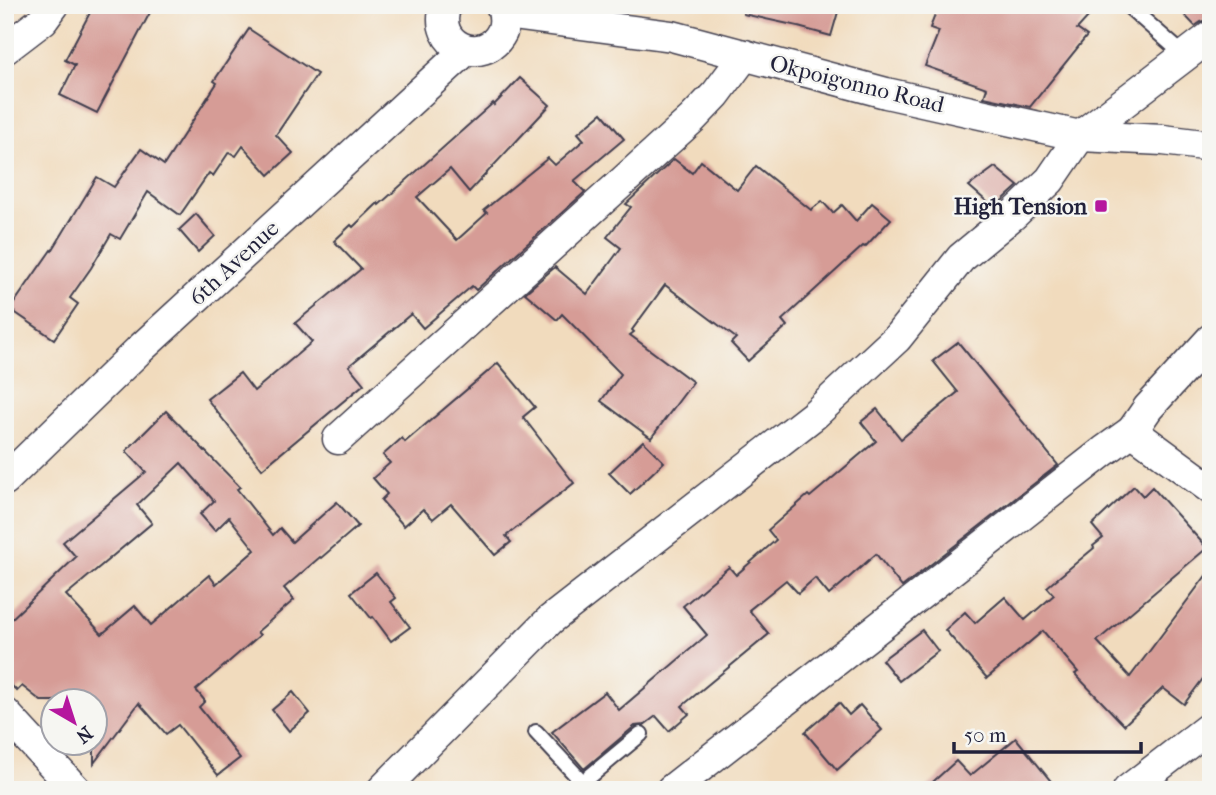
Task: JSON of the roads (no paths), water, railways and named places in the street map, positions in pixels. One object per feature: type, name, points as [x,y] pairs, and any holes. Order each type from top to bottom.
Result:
[{"type":"street","points":[[5,49],[43,20],[54,5]]},
{"type":"street","points":[[446,5],[442,15],[444,30],[453,43],[466,50]]},
{"type":"street","name":"6th Avenue","points":[[5,481],[138,351],[466,50],[490,46],[499,37],[504,26],[503,10]]},
{"type":"street","name":"Okpoigonno Road","points":[[503,10],[672,36],[886,93],[1080,136],[1163,140],[1211,146]]},
{"type":"street","points":[[382,790],[550,620],[814,415],[897,338],[961,258],[1050,180],[1080,136],[1211,36]]},
{"type":"street","points":[[338,439],[692,119],[716,94],[745,55]]},
{"type":"street","points":[[671,790],[1132,431],[1148,408],[1211,339]]},
{"type":"street","points":[[1132,431],[1211,489]]},
{"type":"street","points":[[5,713],[76,790]]},
{"type":"street","points":[[1128,790],[1208,734]]},
{"type":"lane","points":[[1127,5],[1185,56]]},
{"type":"lane","points":[[536,732],[586,786],[641,734]]},
{"type":"place","name":"High Tension","points":[[1101,206]]}]
